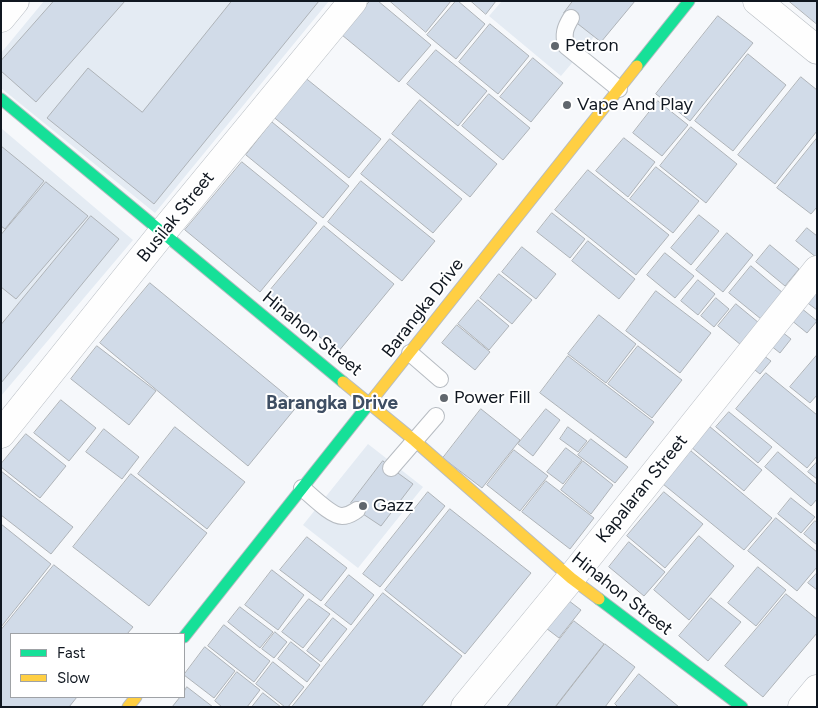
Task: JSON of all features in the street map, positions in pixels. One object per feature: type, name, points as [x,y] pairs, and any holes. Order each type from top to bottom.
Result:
[{"type":"street","points":[[1,18],[15,1]]},
{"type":"street","name":"Busilak Street","points":[[1,434],[353,1]]},
{"type":"street","name":"Barangka Drive","points":[[185,636],[689,1]]},
{"type":"street","points":[[757,1],[817,50]]},
{"type":"street","name":"Hinahon Street","points":[[1,99],[162,234],[415,441],[571,578],[742,707]]},
{"type":"street","name":"Kapalaran Street","points":[[465,707],[571,578],[817,270]]},
{"type":"street","points":[[802,707],[817,689]]},
{"type":"lane","points":[[571,18],[565,28],[566,46],[620,89]]},
{"type":"lane","points":[[410,353],[440,379]]},
{"type":"lane","points":[[391,468],[436,416]]},
{"type":"lane","points":[[302,488],[332,512],[341,516],[349,515],[357,510]]},
{"type":"shaded area","points":[[44,1],[329,1],[155,213],[1,88],[1,53]]},
{"type":"shaded area","name":"Petron","points":[[502,1],[624,1],[561,76],[489,16]]},
{"type":"shaded area","points":[[1,128],[133,240],[1,396]]},
{"type":"shaded area","name":"Gazz","points":[[368,444],[423,487],[358,568],[303,525]]},
{"type":"building","points":[[54,1],[125,1],[36,102],[1,71],[1,61]]},
{"type":"building","points":[[232,1],[319,1],[154,204],[47,118],[88,68],[142,112]]},
{"type":"building","points":[[370,1],[378,1],[431,45],[399,82],[342,35]]},
{"type":"building","points":[[390,1],[451,1],[426,32]]},
{"type":"building","points":[[456,1],[485,24],[456,59],[427,35]]},
{"type":"building","points":[[471,1],[496,1],[486,14]]},
{"type":"building","points":[[573,1],[635,1],[601,42],[564,13]]},
{"type":"building","points":[[789,1],[817,1],[817,24]]},
{"type":"building","points":[[718,16],[753,43],[690,121],[656,94]]},
{"type":"building","points":[[490,24],[529,56],[498,94],[459,62]]},
{"type":"building","points":[[436,50],[487,91],[458,126],[407,84]]},
{"type":"building","points":[[748,54],[786,85],[733,151],[695,121]]},
{"type":"building","points":[[533,58],[563,83],[531,122],[500,97]]},
{"type":"building","points":[[303,76],[381,139],[349,178],[271,115]]},
{"type":"building","points":[[801,77],[817,90],[817,131],[775,184],[738,155]]},
{"type":"building","points":[[489,94],[530,128],[503,160],[462,126]]},
{"type":"building","points":[[420,100],[497,164],[470,197],[392,134]]},
{"type":"building","points":[[658,101],[688,125],[662,156],[633,133]]},
{"type":"building","points":[[272,122],[349,186],[323,218],[246,155]]},
{"type":"building","points":[[691,127],[737,164],[706,203],[660,166]]},
{"type":"building","points":[[624,138],[655,162],[628,197],[596,171]]},
{"type":"building","points":[[817,138],[817,207],[811,214],[777,188]]},
{"type":"building","points":[[390,139],[462,199],[433,233],[361,174]]},
{"type":"building","points":[[1,146],[44,181],[5,229],[1,226]]},
{"type":"building","points":[[242,162],[317,223],[260,292],[185,230]]},
{"type":"building","points":[[656,167],[699,201],[673,233],[630,199]]},
{"type":"building","points":[[588,170],[669,235],[636,275],[555,210]]},
{"type":"building","points":[[361,181],[435,241],[402,281],[328,222]]},
{"type":"building","points":[[46,182],[88,216],[16,299],[1,287],[1,235]]},
{"type":"building","points":[[552,213],[585,239],[570,258],[537,232]]},
{"type":"building","points":[[699,215],[719,231],[691,265],[671,248]]},
{"type":"building","points":[[91,216],[119,239],[1,383],[1,325]]},
{"type":"building","points":[[324,226],[394,284],[338,352],[267,294]]},
{"type":"building","points":[[807,228],[817,236],[817,258],[796,241]]},
{"type":"building","points":[[727,233],[753,255],[723,292],[696,270]]},
{"type":"building","points":[[588,241],[635,279],[619,299],[572,261]]},
{"type":"building","points":[[770,245],[799,269],[785,286],[756,262]]},
{"type":"building","points":[[522,247],[556,274],[536,299],[502,272]]},
{"type":"building","points":[[665,253],[694,276],[675,298],[647,275]]},
{"type":"building","points":[[751,266],[783,293],[761,319],[729,293]]},
{"type":"building","points":[[499,274],[532,300],[512,324],[480,298]]},
{"type":"building","points":[[817,279],[817,310],[801,298]]},
{"type":"building","points":[[698,280],[715,294],[698,315],[681,301]]},
{"type":"building","points":[[150,283],[298,405],[248,466],[100,343]]},
{"type":"building","points":[[656,291],[711,333],[680,373],[626,331]]},
{"type":"building","points":[[716,298],[729,309],[714,327],[701,316]]},
{"type":"building","points":[[478,300],[509,326],[489,350],[458,324]]},
{"type":"building","points":[[795,303],[817,321],[807,333],[785,315]]},
{"type":"building","points":[[736,304],[759,323],[741,345],[718,326]]},
{"type":"building","points":[[599,315],[636,344],[606,383],[568,354]]},
{"type":"building","points":[[457,325],[490,352],[475,370],[442,343]]},
{"type":"building","points":[[777,328],[791,339],[780,353],[765,341]]},
{"type":"building","points":[[97,346],[156,391],[129,425],[71,379]]},
{"type":"building","points":[[638,346],[682,380],[652,418],[608,384]]},
{"type":"building","points":[[756,350],[771,361],[760,374],[746,363]]},
{"type":"building","points":[[817,355],[817,395],[810,403],[790,387]]},
{"type":"building","points":[[568,356],[654,422],[626,458],[540,393]]},
{"type":"building","points":[[766,373],[817,415],[817,456],[807,468],[736,409]]},
{"type":"building","points":[[61,400],[96,428],[69,461],[34,433]]},
{"type":"building","points":[[481,409],[520,440],[482,488],[443,458]]},
{"type":"building","points":[[546,409],[560,420],[533,456],[518,444]]},
{"type":"building","points":[[729,412],[772,447],[758,463],[716,427]]},
{"type":"building","points":[[709,426],[762,470],[744,491],[691,447]]},
{"type":"building","points":[[175,427],[245,482],[207,529],[138,474]]},
{"type":"building","points":[[568,427],[587,441],[578,452],[560,439]]},
{"type":"building","points":[[104,429],[139,457],[122,479],[86,452]]},
{"type":"building","points":[[26,434],[66,466],[40,498],[1,467],[1,464]]},
{"type":"building","points":[[591,439],[628,467],[615,483],[578,455]]},
{"type":"building","points":[[566,448],[582,460],[563,484],[547,472]]},
{"type":"building","points":[[514,450],[548,476],[520,511],[487,485]]},
{"type":"building","points":[[691,451],[772,518],[744,550],[663,484]]},
{"type":"building","points":[[778,452],[817,485],[817,499],[811,506],[765,467]]},
{"type":"building","points":[[383,461],[413,484],[381,526],[357,510],[351,503]]},
{"type":"building","points":[[583,461],[613,485],[591,514],[561,490]]},
{"type":"building","points":[[817,462],[817,479],[808,472]]},
{"type":"building","points":[[1,471],[73,527],[51,554],[1,515]]},
{"type":"building","points":[[131,474],[207,533],[149,606],[73,547]]},
{"type":"building","points":[[546,481],[594,518],[570,549],[522,512]]},
{"type":"building","points":[[428,492],[445,506],[380,587],[363,574]]},
{"type":"building","points":[[664,492],[703,524],[665,568],[627,536]]},
{"type":"building","points":[[791,498],[815,517],[801,533],[778,514]]},
{"type":"building","points":[[450,509],[531,573],[465,654],[385,590]]},
{"type":"building","points":[[776,518],[817,552],[817,567],[797,591],[748,551]]},
{"type":"building","points":[[815,521],[817,522],[817,545],[804,534]]},
{"type":"building","points":[[1,524],[51,564],[1,627]]},
{"type":"building","points":[[699,536],[734,566],[689,620],[654,590]]},
{"type":"building","points":[[307,537],[347,568],[321,601],[280,570]]},
{"type":"building","points":[[629,542],[665,572],[644,596],[609,567]]},
{"type":"building","points":[[54,565],[133,627],[128,633],[10,633],[10,698],[76,698],[69,707],[1,707],[1,630]]},
{"type":"building","points":[[758,567],[786,590],[756,626],[728,603]]},
{"type":"building","points":[[272,570],[304,595],[278,630],[245,605]]},
{"type":"building","points":[[817,573],[817,590],[808,583]]},
{"type":"building","points":[[349,575],[374,595],[351,625],[325,605]]},
{"type":"building","points":[[383,593],[462,656],[421,707],[292,707]]},
{"type":"building","points":[[560,594],[581,610],[559,638],[538,622]]},
{"type":"building","points":[[786,594],[817,619],[817,633],[763,697],[725,666]]},
{"type":"building","points":[[711,598],[741,622],[708,661],[679,636]]},
{"type":"building","points":[[309,599],[330,614],[303,648],[282,632]]},
{"type":"building","points":[[240,607],[273,632],[260,648],[228,622]]},
{"type":"building","points":[[333,618],[347,629],[321,662],[307,651]]},
{"type":"building","points":[[574,621],[604,644],[555,707],[507,707]]},
{"type":"building","points":[[224,625],[270,661],[254,682],[208,646]]},
{"type":"building","points":[[275,632],[287,642],[274,658],[262,649]]},
{"type":"building","points":[[291,642],[320,665],[307,682],[278,659]]},
{"type":"building","points":[[605,644],[635,667],[605,707],[556,707]]},
{"type":"building","points":[[205,647],[235,671],[214,698],[185,676]]},
{"type":"building","points":[[273,662],[304,687],[288,707],[285,707],[256,684]]},
{"type":"building","points":[[237,672],[260,690],[247,707],[222,707],[215,701]]},
{"type":"building","points":[[639,674],[679,707],[618,707],[615,704]]},
{"type":"building","points":[[187,687],[213,707],[172,707],[179,698],[185,698]]},
{"type":"building","points":[[263,693],[281,707],[252,707]]},
{"type":"traffic: fast","points":[[637,66],[689,1]]},
{"type":"traffic: fast","points":[[1,99],[343,382]]},
{"type":"traffic: fast","points":[[185,636],[372,400]]},
{"type":"traffic: fast","points":[[599,599],[742,707]]},
{"type":"traffic: slow","points":[[372,400],[637,66]]},
{"type":"traffic: slow","points":[[343,382],[415,441],[571,578],[599,599]]},
{"type":"traffic: slow","points":[[128,707],[135,698]]},
{"type":"place","name":"Petron","points":[[555,46]]},
{"type":"place","name":"Vape And Play","points":[[567,105]]},
{"type":"place","name":"Power Fill","points":[[444,398]]},
{"type":"place","name":"Gazz","points":[[363,506]]},
{"type":"district","name":"Barangka Drive","points":[[332,403]]}]
